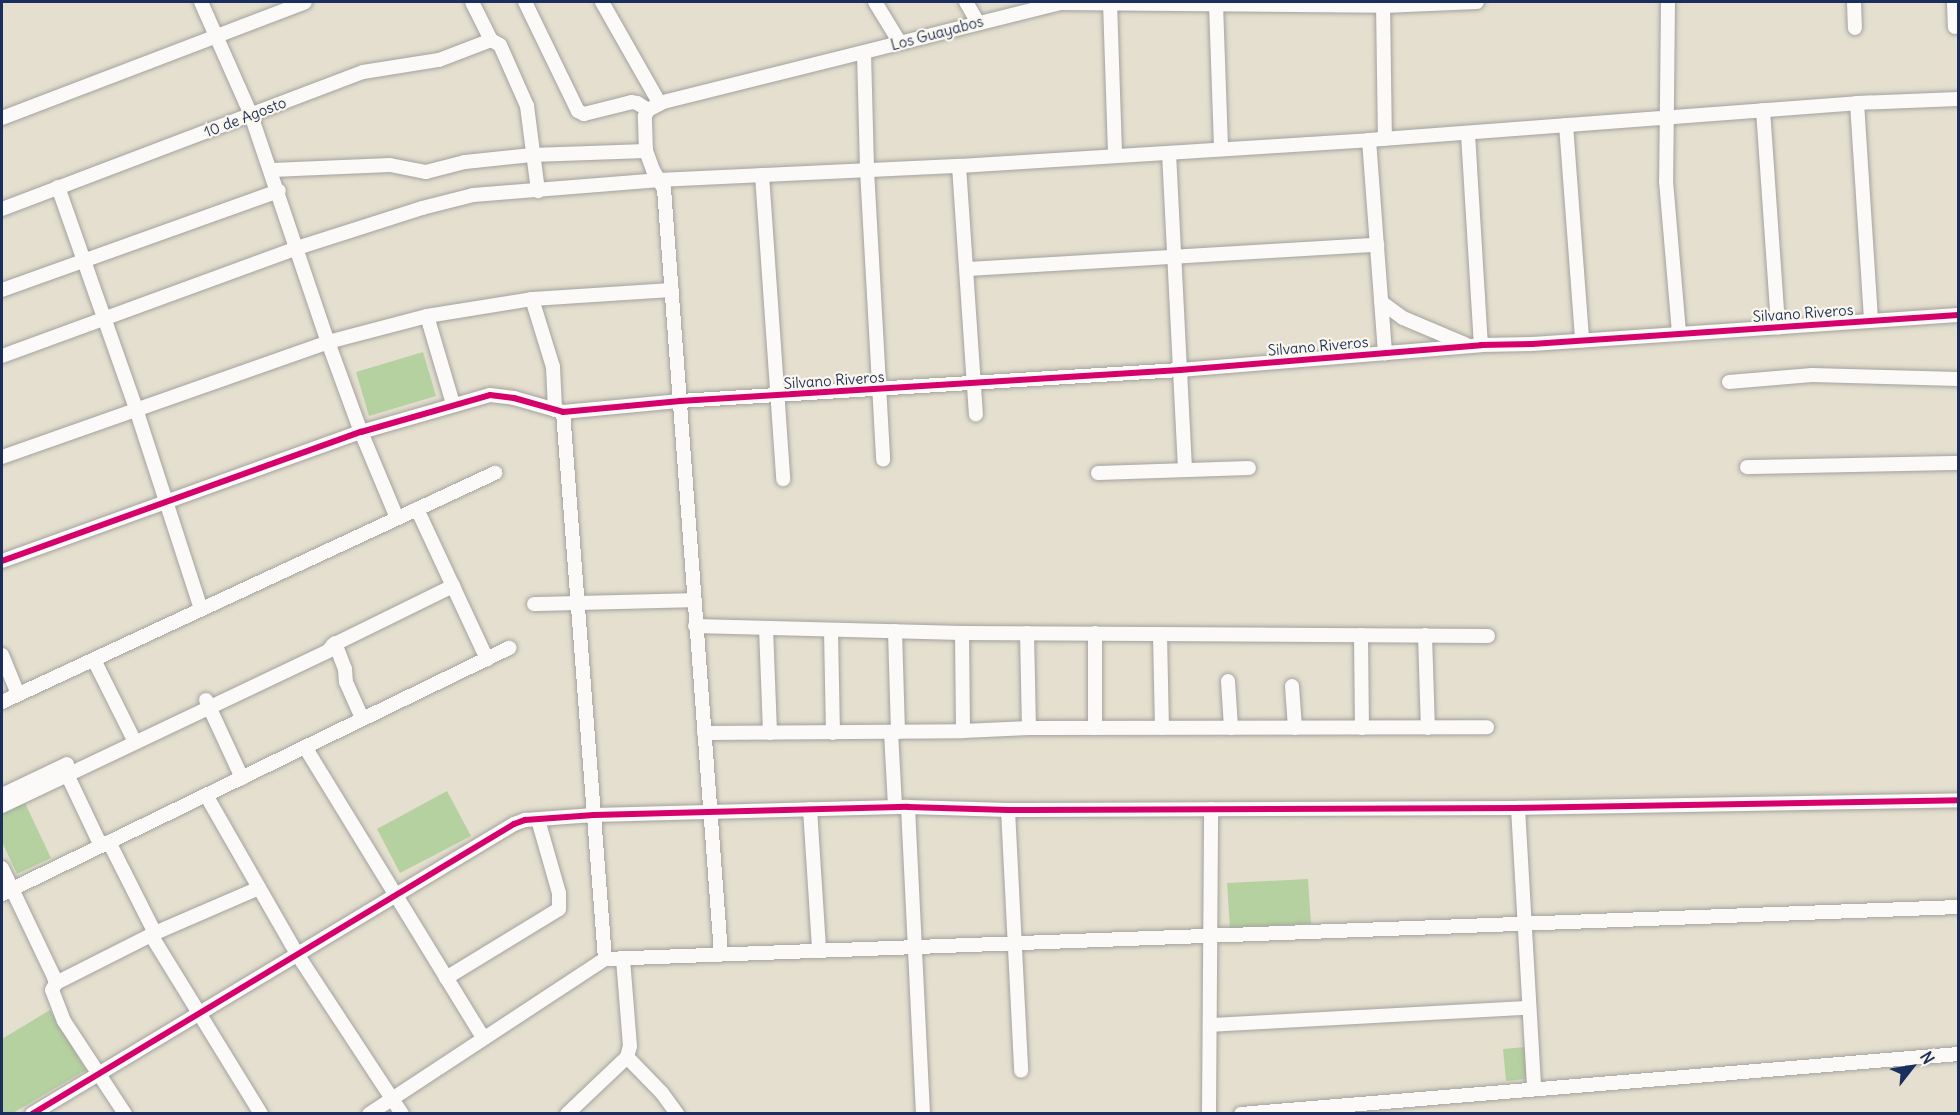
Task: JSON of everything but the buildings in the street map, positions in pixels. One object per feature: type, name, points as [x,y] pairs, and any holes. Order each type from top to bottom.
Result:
[{"type":"street","points":[[201,2],[252,115],[328,342],[361,432],[397,518]]},
{"type":"street","points":[[2,118],[305,2]]},
{"type":"street","points":[[472,2],[491,40],[500,45],[527,106],[538,191]]},
{"type":"street","points":[[525,2],[578,111],[584,114],[632,102],[654,107]]},
{"type":"street","points":[[602,2],[654,107]]},
{"type":"street","points":[[875,2],[900,43]]},
{"type":"street","points":[[966,2],[978,23]]},
{"type":"street","name":"Los Guayabos","points":[[654,107],[1059,2],[1383,4],[1476,2]]},
{"type":"street","points":[[1110,2],[1115,156]]},
{"type":"street","points":[[1668,2],[1666,181],[1679,333]]},
{"type":"street","points":[[1854,2],[1856,28]]},
{"type":"street","points":[[1954,2],[1955,27]]},
{"type":"street","points":[[1216,3],[1221,149]]},
{"type":"street","points":[[1383,4],[1385,139]]},
{"type":"street","name":"10 de Agosto","points":[[2,209],[363,72],[439,60],[491,40]]},
{"type":"street","points":[[864,53],[867,170],[883,460]]},
{"type":"street","points":[[2,356],[297,248],[454,199],[660,180],[959,166],[1369,141],[1857,103],[1959,99]]},
{"type":"street","points":[[1857,103],[1870,321]]},
{"type":"street","points":[[654,107],[645,116],[646,151],[653,170],[664,189],[721,954]]},
{"type":"street","points":[[1763,110],[1778,327]]},
{"type":"street","points":[[1566,125],[1582,340]]},
{"type":"street","points":[[1381,302],[1403,318],[1437,334],[1475,346],[1468,134]]},
{"type":"street","points":[[1369,141],[1385,353]]},
{"type":"street","points":[[272,170],[390,165],[426,172],[465,162],[532,155],[646,151]]},
{"type":"street","points":[[1170,153],[1173,256],[1185,469]]},
{"type":"street","points":[[959,166],[976,414]]},
{"type":"street","points":[[762,175],[783,479]]},
{"type":"street","points":[[58,187],[136,409],[201,609]]},
{"type":"street","points":[[2,290],[279,192]]},
{"type":"street","points":[[967,269],[1377,244]]},
{"type":"street","points":[[2,457],[328,342],[427,316],[532,299],[672,290]]},
{"type":"street","points":[[532,299],[553,367],[559,411],[578,604],[606,959]]},
{"type":"street","name":"Silvano Riveros","points":[[2,561],[361,432],[453,404],[496,395],[559,411],[680,401],[1180,370],[1475,346],[1959,315]]},
{"type":"street","points":[[427,316],[453,404]]},
{"type":"street","points":[[1729,382],[1812,375],[1959,379]]},
{"type":"street","points":[[1747,467],[1959,463]]},
{"type":"street","points":[[1098,473],[1249,468]]},
{"type":"street","points":[[2,702],[495,472]]},
{"type":"street","points":[[417,509],[487,659]]},
{"type":"street","points":[[2,795],[65,770],[208,704],[324,643],[334,644],[453,586]]},
{"type":"street","points":[[534,604],[693,600]]},
{"type":"street","points":[[695,626],[962,633],[1488,636]]},
{"type":"street","points":[[766,628],[770,733]]},
{"type":"street","points":[[831,630],[832,732]]},
{"type":"street","points":[[895,631],[895,732],[915,948],[923,1113]]},
{"type":"street","points":[[962,633],[963,731]]},
{"type":"street","points":[[1027,633],[1029,728]]},
{"type":"street","points":[[1095,633],[1095,728]]},
{"type":"street","points":[[1160,634],[1162,728]]},
{"type":"street","points":[[1361,635],[1362,728]]},
{"type":"street","points":[[1425,635],[1428,728]]},
{"type":"street","points":[[334,644],[345,669],[346,682],[362,718]]},
{"type":"street","points":[[7,891],[509,648]]},
{"type":"street","points":[[2,655],[18,694]]},
{"type":"street","points":[[94,660],[134,738]]},
{"type":"street","points":[[1228,681],[1232,728]]},
{"type":"street","points":[[1292,686],[1295,728]]},
{"type":"street","points":[[208,704],[242,778]]},
{"type":"street","points":[[704,734],[1029,728],[1486,727]]},
{"type":"street","points":[[305,747],[483,1038]]},
{"type":"street","points":[[2,806],[65,770]]},
{"type":"street","points":[[65,770],[153,934],[261,1113]]},
{"type":"street","points":[[206,795],[297,954],[402,1113]]},
{"type":"street","points":[[32,1113],[514,824],[538,820],[594,815],[901,807],[1008,810],[1518,808],[1959,800]]},
{"type":"street","points":[[1518,808],[1534,1089]]},
{"type":"street","points":[[810,809],[819,949]]},
{"type":"street","points":[[1209,1113],[1211,809]]},
{"type":"street","points":[[1008,810],[1021,1071]]},
{"type":"street","points":[[446,978],[559,909],[560,893],[538,820]]},
{"type":"street","points":[[2,868],[7,891],[56,983]]},
{"type":"street","points":[[125,1113],[56,1006],[52,990],[56,983],[153,934],[259,888]]},
{"type":"street","points":[[369,1113],[606,959],[819,949],[915,948],[1959,907]]},
{"type":"street","points":[[567,1113],[627,1057],[630,1046],[623,959]]},
{"type":"street","points":[[1210,1025],[1529,1008]]},
{"type":"street","points":[[1242,1113],[1959,1054]]},
{"type":"street","points":[[627,1057],[662,1093],[676,1113]]},
{"type":"green space","points":[[423,352],[436,396],[369,416],[356,372]]},
{"type":"green space","points":[[447,791],[471,836],[400,873],[377,829]]},
{"type":"green space","points":[[24,801],[51,858],[17,874],[2,842],[2,812]]},
{"type":"green space","points":[[1308,879],[1311,924],[1230,928],[1227,883]]},
{"type":"green space","points":[[50,1010],[86,1070],[13,1113],[4,1113],[2,1109],[2,1039]]},
{"type":"green space","points":[[1525,1047],[1527,1079],[1506,1081],[1503,1049]]},
{"type":"cycle path","points":[[2,561],[361,432],[490,395],[514,398],[563,412],[680,401],[1180,370],[1481,345],[1532,344],[1958,315]]},
{"type":"cycle path","points":[[32,1114],[514,824],[525,820],[594,815],[908,807],[1008,810],[1518,808],[1958,800]]}]
